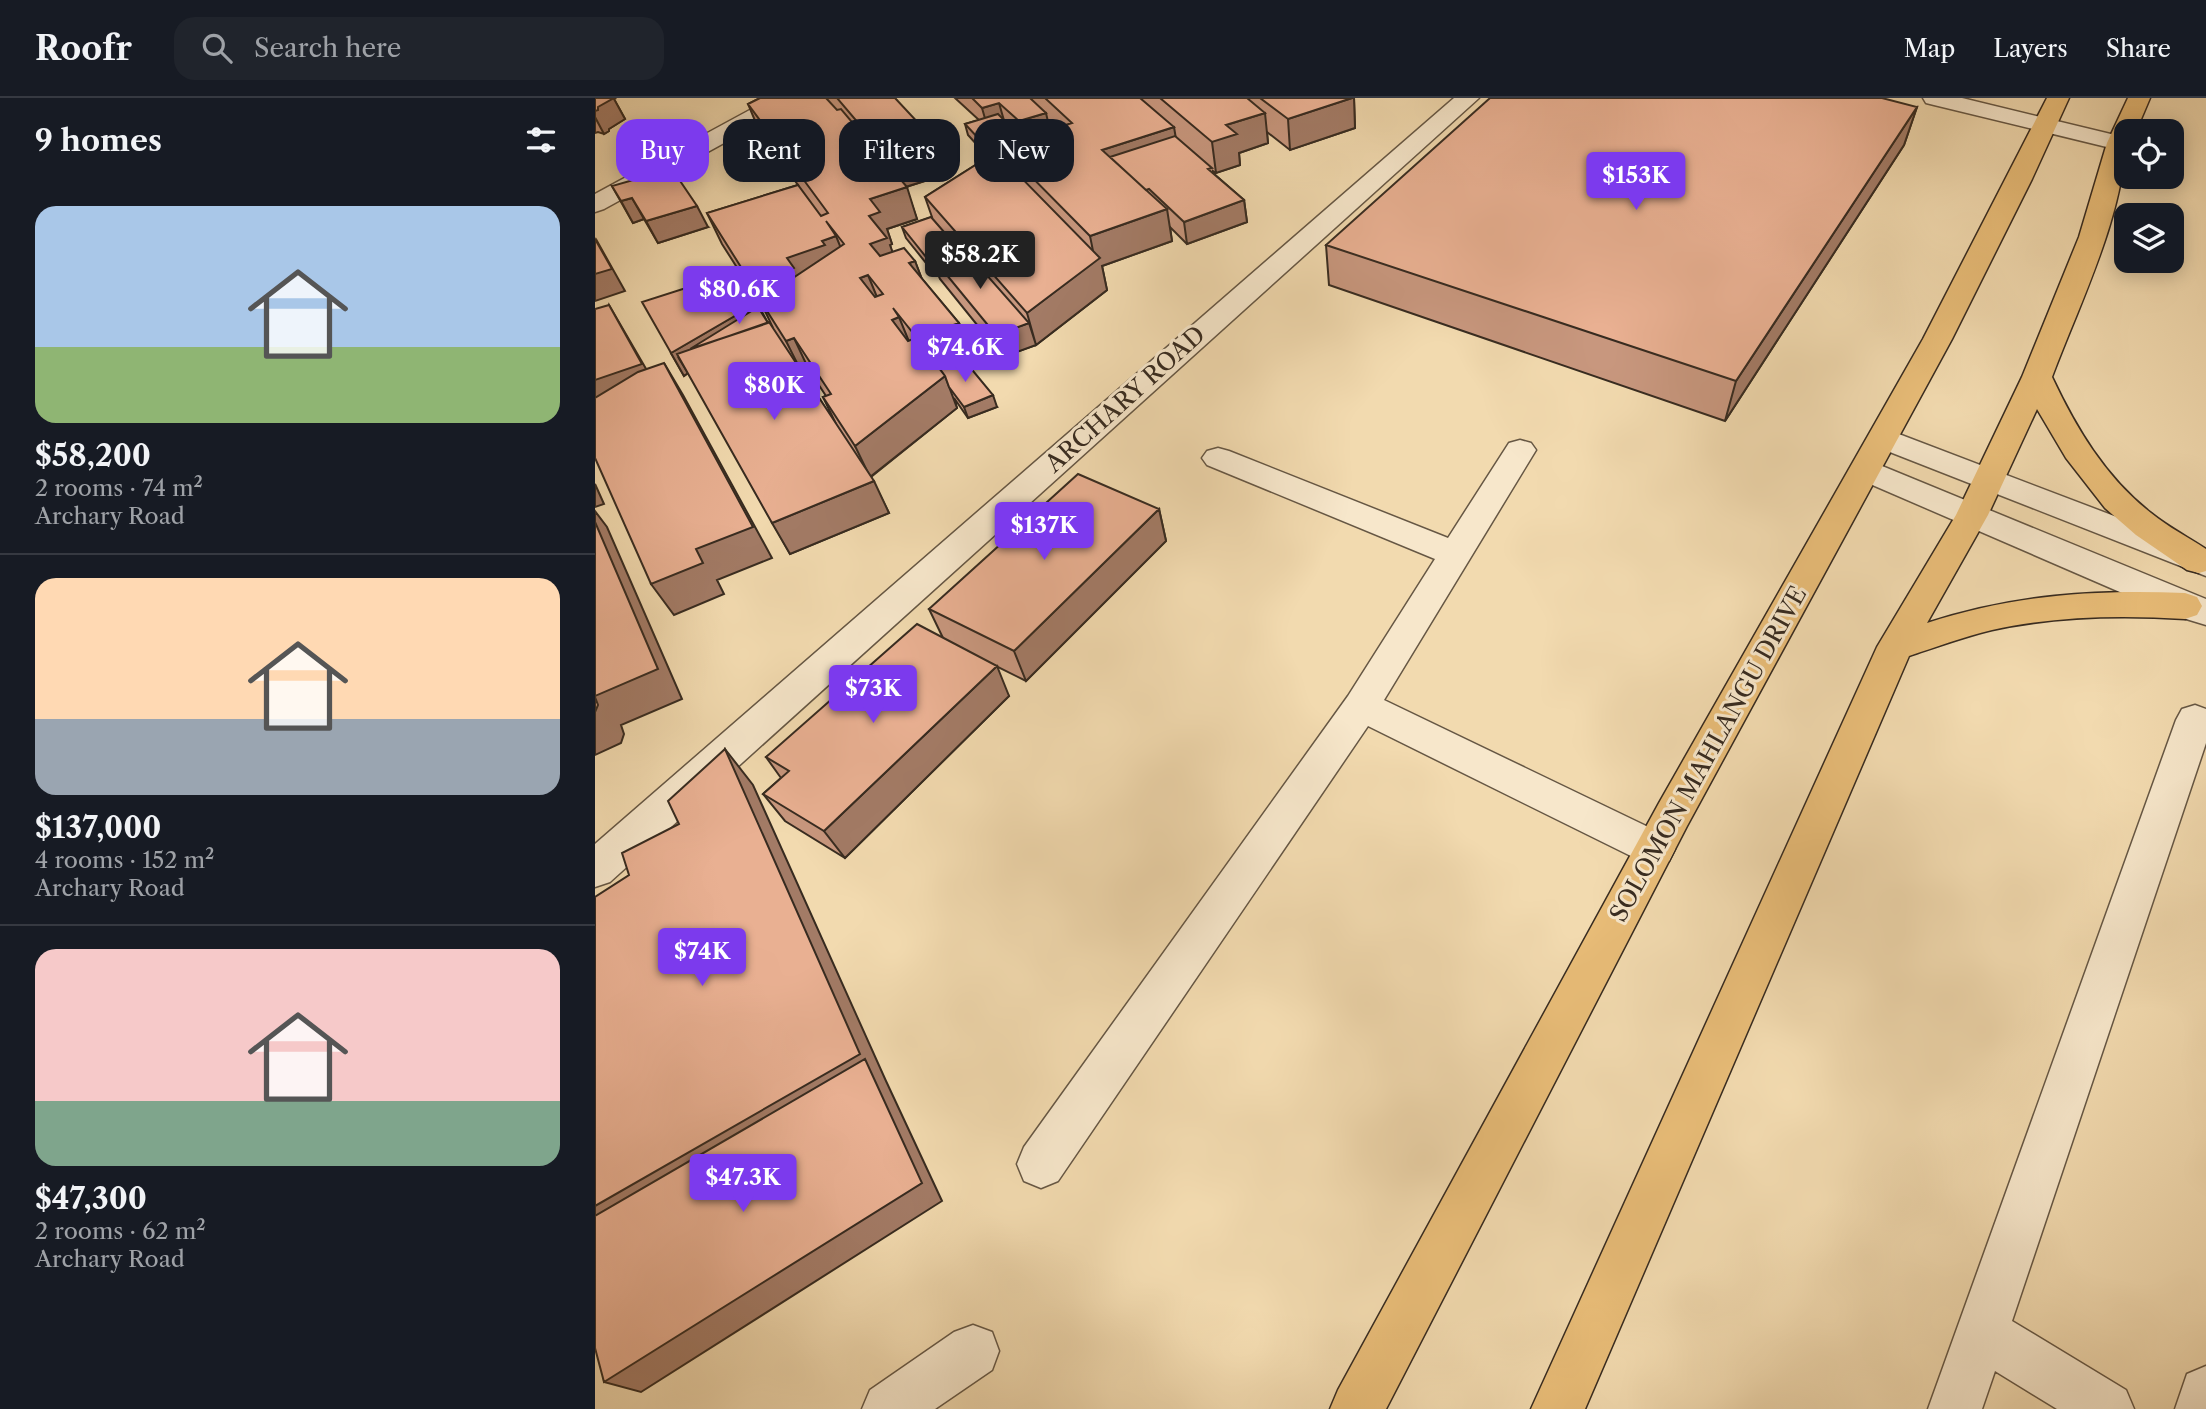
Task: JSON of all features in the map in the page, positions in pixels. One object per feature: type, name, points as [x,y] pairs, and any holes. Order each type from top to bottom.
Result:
[{"type":"main road","name":"SOLOMON MAHLANGU DRIVE","points":[[1357,1409],[1655,849],[1874,454],[2058,98]]},
{"type":"main road","points":[[2130,119],[2139,98]]},
{"type":"main road","points":[[1558,1409],[1895,647],[1980,497],[2037,376],[2092,237],[2114,160]]},
{"type":"main road","points":[[2037,376],[2058,425],[2090,471],[2132,516],[2203,563]]},
{"type":"main road","points":[[1895,647],[1991,617],[2052,606],[2125,603],[2195,609]]},
{"type":"street","points":[[595,204],[789,98]]},
{"type":"street","name":"ARCHARY ROAD","points":[[595,869],[1468,98]]},
{"type":"street","points":[[1934,98],[2114,142]]},
{"type":"street","points":[[1041,1164],[1361,706],[1520,450]]},
{"type":"street","points":[[1874,454],[1980,497],[2195,609]]},
{"type":"street","points":[[1218,458],[1456,554]]},
{"type":"street","points":[[1980,497],[2203,563]]},
{"type":"street","points":[[1361,706],[1655,849]]},
{"type":"street","points":[[1955,1409],[2195,720]]},
{"type":"street","points":[[1981,1332],[2107,1409]]},
{"type":"street","points":[[889,1409],[973,1351]]},
{"type":"street","points":[[2202,1409],[2206,1393]]},
{"type":"building","points":[[595,98],[614,98],[595,111]]},
{"type":"building","points":[[760,98],[826,98],[837,110],[841,109],[849,119],[839,119],[839,182],[903,182],[907,187],[870,199],[880,212],[869,216],[887,238],[870,244],[880,256],[904,248],[915,261],[909,263],[959,323],[917,338],[893,308],[899,317],[892,320],[908,341],[916,338],[945,376],[855,446],[823,397],[831,394],[794,338],[786,341],[760,300],[844,244],[826,221],[836,236],[822,241],[825,245],[787,258],[794,268],[756,291],[707,213],[798,185],[821,216],[828,213],[805,182],[825,182],[825,119],[759,119],[748,104]],"holes":[[[868,275],[883,294],[875,297],[860,278]]]},
{"type":"building","points":[[837,98],[895,98],[915,119],[855,119]]},
{"type":"building","points":[[972,98],[1030,98],[1046,113],[1017,119],[999,103],[982,108]]},
{"type":"building","points":[[1045,98],[1140,98],[1174,127],[1102,150],[1167,209],[1090,236],[1037,182],[1074,182],[1074,119],[1068,119]]},
{"type":"building","points":[[1160,98],[1247,98],[1265,113],[1226,125],[1237,134],[1212,142]]},
{"type":"building","points":[[1260,98],[1352,98],[1288,119]]},
{"type":"building","points":[[1490,98],[1882,98],[1917,107],[1736,381],[1326,245]]},
{"type":"building","points":[[998,114],[1003,119],[982,119]]},
{"type":"building","points":[[974,121],[974,134],[965,124]]},
{"type":"building","points":[[1175,136],[1244,200],[1184,222],[1110,157]]},
{"type":"building","points":[[974,166],[974,182],[1025,182],[1100,258],[1027,313],[925,197],[949,182],[960,182],[960,175]]},
{"type":"building","points":[[626,182],[681,182],[697,206],[646,221],[632,198],[621,201],[612,186]]},
{"type":"building","points":[[931,217],[958,248],[932,257],[933,261],[930,262],[902,227]]},
{"type":"building","points":[[595,239],[612,269],[595,274]]},
{"type":"building","points":[[962,247],[1029,323],[996,335],[932,257]]},
{"type":"building","points":[[736,272],[757,303],[671,353],[642,302]]},
{"type":"building","points":[[609,305],[642,364],[595,380],[595,309]]},
{"type":"building","points":[[758,307],[768,323],[690,349]]},
{"type":"building","points":[[769,322],[874,481],[772,523],[677,354]]},
{"type":"building","points":[[964,360],[993,395],[964,407],[940,369]]},
{"type":"building","points":[[664,363],[753,527],[696,549],[703,563],[651,584],[595,458],[595,398],[638,372]]},
{"type":"building","points":[[1078,474],[1159,509],[1014,651],[929,609]]},
{"type":"building","points":[[595,522],[658,669],[595,696]]},
{"type":"building","points":[[917,624],[997,666],[824,831],[763,794],[789,771],[766,757]]},
{"type":"building","points":[[725,749],[860,1054],[595,1206],[595,897],[629,875],[622,853],[679,824],[668,801]]},
{"type":"building","points":[[865,1059],[922,1183],[604,1382],[595,1348],[595,1216]]}]
